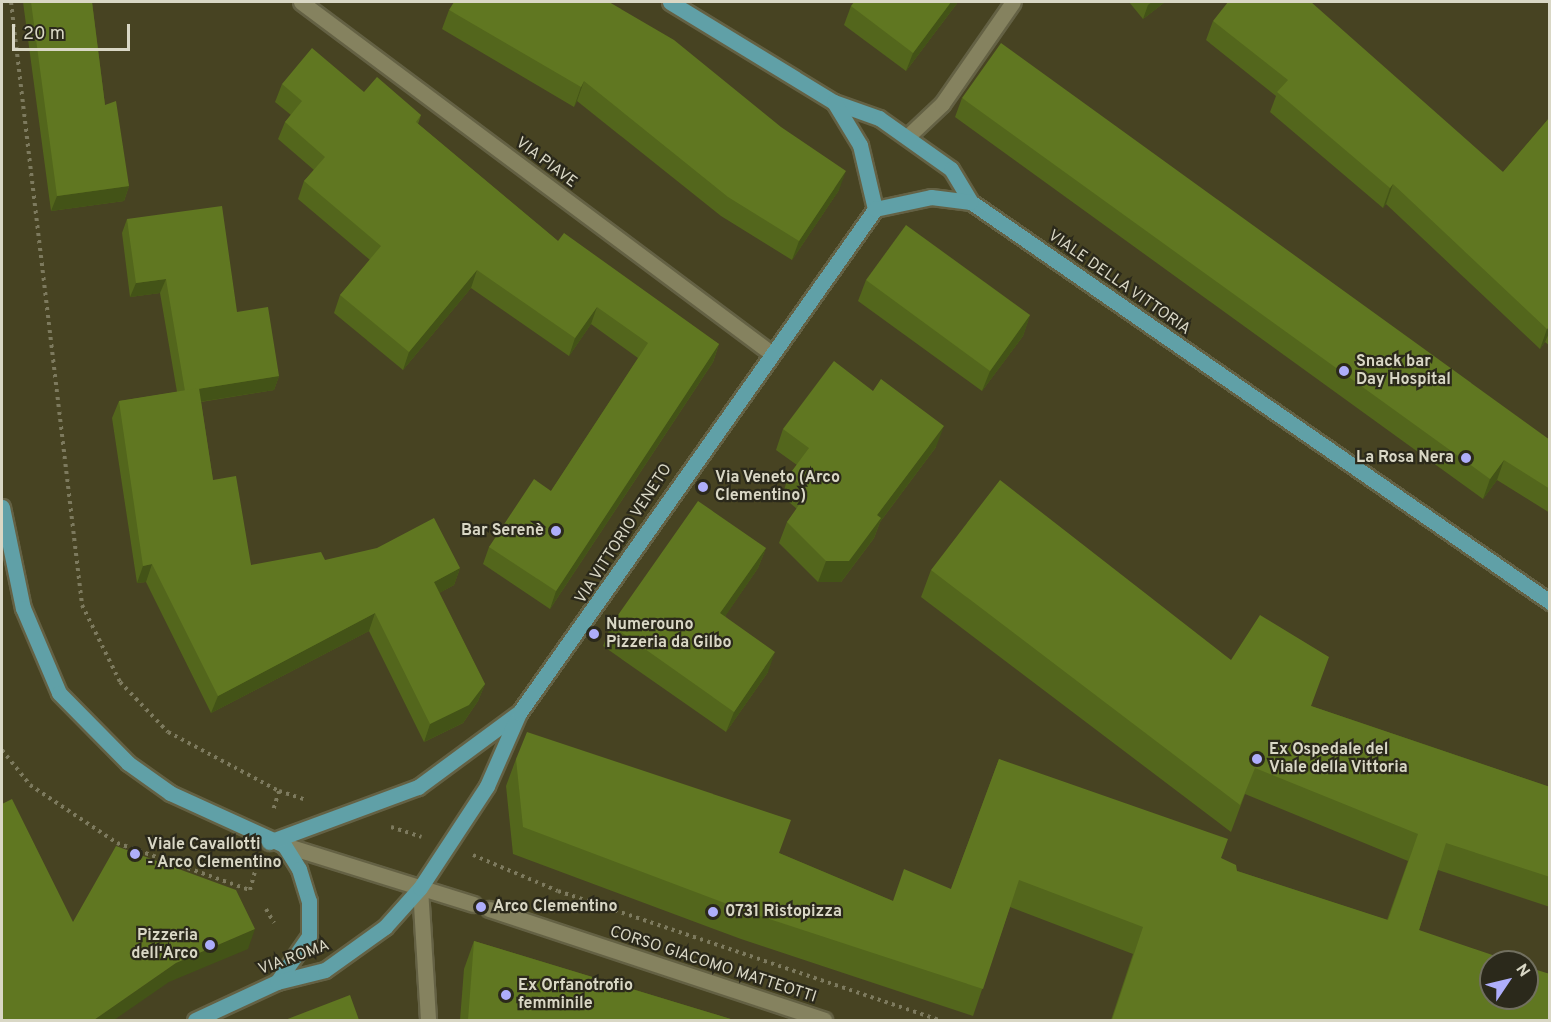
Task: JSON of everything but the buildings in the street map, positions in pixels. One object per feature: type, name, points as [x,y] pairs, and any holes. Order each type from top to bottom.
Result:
[{"type":"main road","name":"VIALE DELLA VITTORIA","points":[[670,2],[834,102],[879,117],[951,169],[971,202],[1550,602]]},
{"type":"main road","points":[[834,102],[860,145],[875,209],[931,197],[971,202]]},
{"type":"main road","name":"VIA VITTORIO VENETO","points":[[420,888],[487,786],[519,713],[583,630],[771,353],[875,209]]},
{"type":"main road","points":[[2,507],[22,608],[59,693],[90,728],[153,781],[267,841],[285,845],[298,869],[311,919],[309,936],[277,982]]},
{"type":"main road","points":[[267,841],[352,814],[418,787],[519,713]]},
{"type":"main road","name":"VIA ROMA","points":[[195,1020],[277,982],[344,959],[386,927],[420,888]]},
{"type":"street","name":"VIA PIAVE","points":[[300,2],[771,353]]},
{"type":"street","points":[[907,137],[942,104],[1013,2]]},
{"type":"street","points":[[285,845],[472,904]]},
{"type":"street","points":[[420,888],[428,1020]]},
{"type":"street","name":"CORSO GIACOMO MATTEOTTI","points":[[489,909],[824,1020]]},
{"type":"path","points":[[11,2],[82,605],[120,682],[168,732],[279,791],[449,846],[558,891],[940,1020]]},
{"type":"path","points":[[2,750],[30,785],[117,843],[250,890],[267,841],[279,791]]},
{"type":"path","points":[[266,909],[274,923]]},
{"type":"place","name":"Snack bar Day Hospital","points":[[1344,371]]},
{"type":"place","name":"La Rosa Nera","points":[[1466,458]]},
{"type":"place","name":"Via Veneto (Arco Clementino)","points":[[703,487]]},
{"type":"place","name":"Bar Serenè","points":[[556,531]]},
{"type":"place","name":"Numerouno Pizzeria da Gilbo","points":[[594,634]]},
{"type":"place","name":"Ex Ospedale del Viale della Vittoria","points":[[1257,759]]},
{"type":"place","name":"Viale Cavallotti - Arco Clementino","points":[[135,854]]},
{"type":"place","name":"Arco Clementino","points":[[481,907]]},
{"type":"place","name":"0731 Ristopizza","points":[[713,912]]},
{"type":"place","name":"Pizzeria dell'Arco","points":[[210,945]]},
{"type":"place","name":"Ex Orfanotrofio femminile","points":[[506,995]]}]
